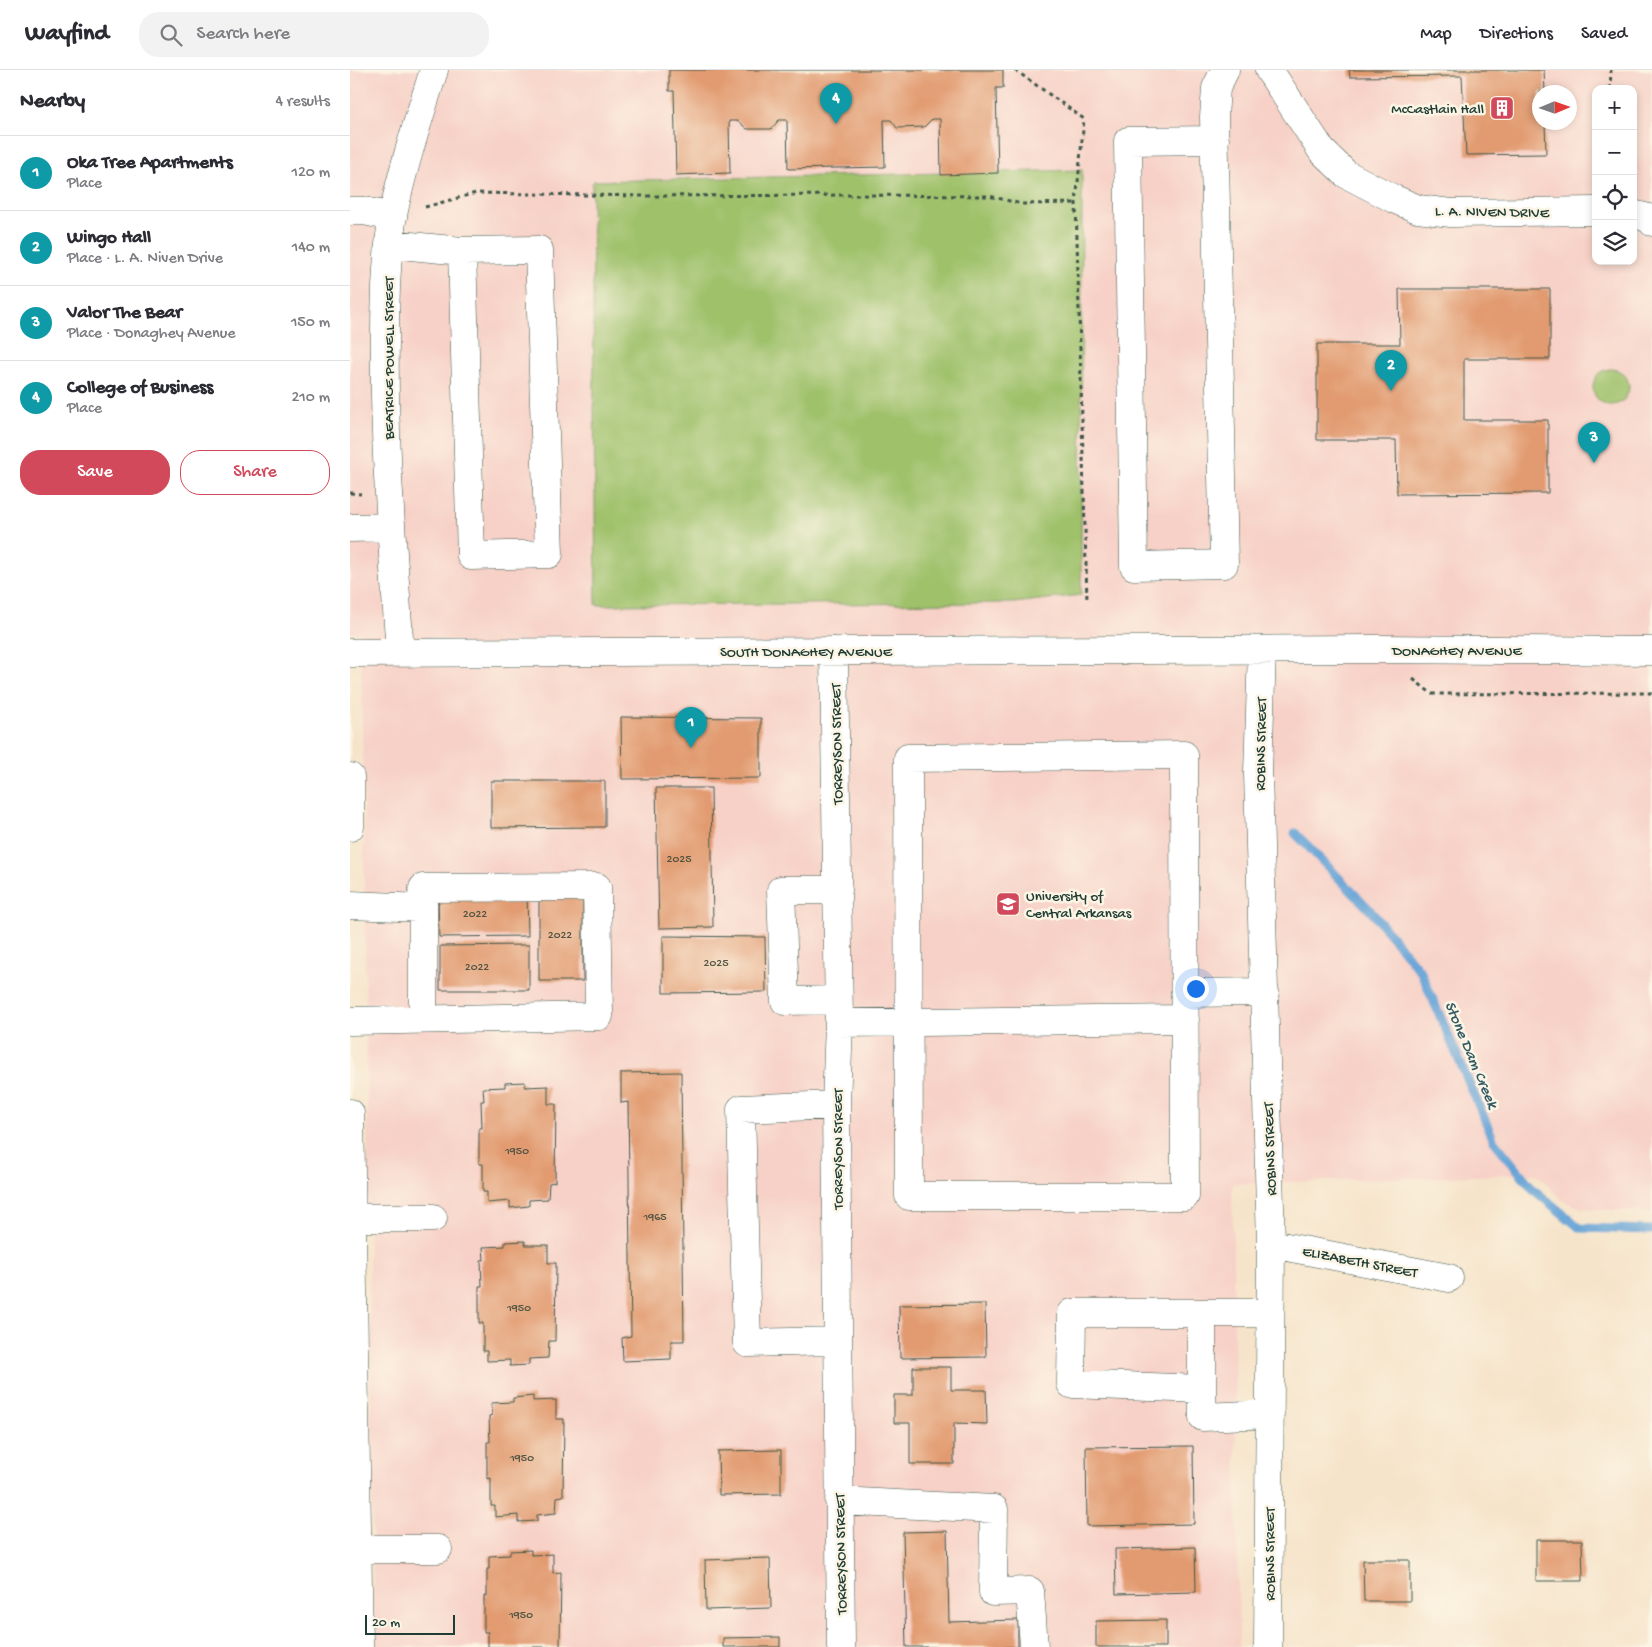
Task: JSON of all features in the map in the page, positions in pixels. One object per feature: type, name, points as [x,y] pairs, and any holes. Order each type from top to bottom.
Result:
[{"type":"street","name":"BEATRICE POWELL STREET","points":[[400,652],[391,527],[384,380],[385,310],[390,244],[405,213],[412,137],[434,70]]},
{"type":"street","points":[[1215,140],[1128,141],[1134,566],[1224,564],[1215,140],[1216,88],[1225,70]]},
{"type":"street","name":"L. A. NIVEN DRIVE","points":[[1270,70],[1322,150],[1346,174],[1394,199],[1418,209],[1451,213],[1592,212]]},
{"type":"street","points":[[350,211],[405,213]]},
{"type":"street","points":[[1637,215],[1648,218],[1652,222]]},
{"type":"street","points":[[390,244],[462,251],[539,250],[549,554],[471,556],[462,251]]},
{"type":"street","points":[[350,528],[391,527]]},
{"type":"street","name":"SOUTH DONAGHEY AVENUE","points":[[350,653],[1262,650]]},
{"type":"street","name":"DONAGHEY AVENUE","points":[[1262,650],[1652,651]]},
{"type":"street","name":"ROBINS STREET","points":[[1262,650],[1258,774],[1271,1244],[1268,1647]]},
{"type":"street","name":"TORREYSON STREET","points":[[834,651],[839,1011],[836,1105],[841,1647]]},
{"type":"street","points":[[1184,755],[1185,1006],[1186,1196],[910,1196],[908,758],[1184,755]]},
{"type":"street","points":[[350,777],[350,827]]},
{"type":"street","points":[[350,1020],[423,1019],[599,1016],[597,887],[423,888],[423,1019]]},
{"type":"street","points":[[838,890],[781,890],[785,1001],[909,1022],[1185,1006],[1265,992]]},
{"type":"street","points":[[350,905],[423,908]]},
{"type":"street","points":[[836,1105],[741,1109],[747,1343],[838,1341]]},
{"type":"street","points":[[350,1113],[359,1647]]},
{"type":"street","points":[[352,1218],[433,1218]]},
{"type":"street","name":"ELIZABETH STREET","points":[[1271,1244],[1449,1278]]},
{"type":"street","points":[[1202,1389],[1071,1384],[1072,1313],[1270,1313]]},
{"type":"street","points":[[1202,1313],[1203,1417],[1270,1414]]},
{"type":"street","points":[[839,1501],[994,1510],[993,1592],[1030,1591],[1034,1647]]},
{"type":"street","points":[[358,1549],[438,1549]]},
{"type":"path","points":[[1015,70],[1084,119],[1076,203],[1087,601]]},
{"type":"path","points":[[1610,85],[1611,70]]},
{"type":"path","points":[[405,213],[476,193],[644,196],[989,196],[1022,204],[1076,203]]},
{"type":"path","points":[[1432,694],[1652,693]]},
{"type":"shaded area","name":"University of Central Arkansas","points":[[350,70],[1652,70],[1652,1212],[1581,1208],[1562,1200],[1537,1174],[1232,1184],[1239,1647],[374,1647],[361,633],[350,633]]},
{"type":"green space","points":[[1082,170],[1081,595],[1014,603],[596,605],[592,183],[594,181]]},
{"type":"green space","points":[[1611,369],[1623,375],[1629,387],[1623,399],[1611,405],[1599,399],[1593,387],[1599,375]]},
{"type":"building","points":[[669,70],[1003,70],[1003,88],[996,88],[998,173],[941,175],[940,119],[932,119],[924,127],[897,128],[891,120],[884,120],[885,167],[788,169],[787,120],[779,120],[771,129],[747,129],[738,121],[729,121],[730,173],[676,175],[674,91],[669,91]]},
{"type":"building","name":"McCastlain Hall","points":[[1349,70],[1544,70],[1545,85],[1532,85],[1532,130],[1545,130],[1546,154],[1466,155],[1462,76],[1350,77]]},
{"type":"building","points":[[1399,289],[1550,289],[1550,359],[1464,359],[1464,420],[1548,420],[1548,493],[1397,494],[1396,440],[1317,440],[1317,344],[1400,344]]},
{"type":"building","points":[[621,717],[761,718],[761,778],[622,779]]},
{"type":"building","points":[[491,781],[605,781],[605,827],[491,828]]},
{"type":"building","points":[[656,788],[711,788],[713,927],[659,928]]},
{"type":"building","points":[[527,892],[528,936],[439,937],[438,893]]},
{"type":"building","points":[[539,892],[583,892],[583,981],[539,981]]},
{"type":"building","points":[[663,936],[765,937],[766,992],[663,993]]},
{"type":"building","points":[[529,945],[529,990],[440,990],[440,946]]},
{"type":"building","points":[[681,1072],[684,1341],[671,1341],[671,1359],[623,1361],[622,1338],[631,1336],[628,1102],[621,1103],[621,1073]]},
{"type":"building","points":[[525,1082],[525,1087],[548,1086],[548,1104],[556,1104],[555,1182],[549,1183],[548,1199],[529,1200],[529,1206],[510,1208],[510,1201],[487,1203],[487,1192],[483,1192],[483,1164],[479,1164],[479,1128],[482,1128],[481,1101],[484,1101],[483,1088],[505,1087],[505,1083]]},
{"type":"building","points":[[525,1241],[525,1245],[548,1245],[548,1263],[556,1263],[555,1341],[549,1341],[548,1358],[529,1359],[529,1365],[510,1366],[510,1360],[487,1361],[487,1351],[483,1351],[483,1323],[479,1323],[479,1286],[482,1286],[481,1260],[484,1260],[483,1247],[505,1246],[505,1242]]},
{"type":"building","points":[[985,1304],[986,1357],[900,1358],[899,1305]]},
{"type":"building","points":[[913,1367],[951,1367],[951,1390],[986,1390],[987,1424],[954,1423],[954,1464],[910,1464],[910,1423],[894,1423],[894,1395],[913,1395]]},
{"type":"building","points":[[533,1396],[533,1401],[556,1400],[556,1419],[564,1419],[563,1496],[557,1497],[556,1513],[537,1515],[537,1521],[518,1522],[518,1515],[495,1517],[495,1506],[491,1506],[491,1478],[487,1479],[487,1442],[490,1442],[489,1416],[492,1415],[491,1403],[513,1402],[513,1398]]},
{"type":"building","points":[[1193,1446],[1194,1524],[1087,1526],[1086,1447]]},
{"type":"building","points":[[781,1450],[781,1494],[719,1495],[718,1451]]},
{"type":"building","points":[[947,1531],[949,1622],[1018,1620],[1018,1647],[906,1647],[903,1532]]},
{"type":"building","points":[[1536,1540],[1582,1540],[1583,1581],[1536,1581]]},
{"type":"building","points":[[1195,1547],[1196,1592],[1116,1594],[1115,1549]]},
{"type":"building","points":[[531,1550],[531,1555],[553,1554],[553,1573],[561,1572],[560,1647],[488,1647],[488,1632],[484,1632],[484,1596],[487,1596],[489,1556],[510,1555],[510,1551]]},
{"type":"building","points":[[770,1558],[771,1608],[706,1610],[705,1560]]},
{"type":"building","points":[[1363,1560],[1410,1560],[1410,1601],[1364,1601]]},
{"type":"building","points":[[1166,1620],[1166,1647],[1096,1647],[1096,1621]]},
{"type":"building","points":[[780,1637],[780,1647],[723,1647],[723,1638]]},
{"type":"waterway","name":"Stone Dam Creek","points":[[1295,833],[1369,909],[1421,972],[1494,1141],[1534,1190],[1580,1228],[1652,1230]]},
{"type":"place","name":"McCastlain Hall","points":[[1502,108]]},
{"type":"place","name":"College of Business","points":[[836,124]]},
{"type":"place","name":"Wingo Hall","points":[[1391,391]]},
{"type":"place","name":"Valor The Bear","points":[[1594,463]]},
{"type":"place","name":"Oka Tree Apartments","points":[[691,748]]},
{"type":"place","name":"University of Central Arkansas","points":[[1008,904]]}]
